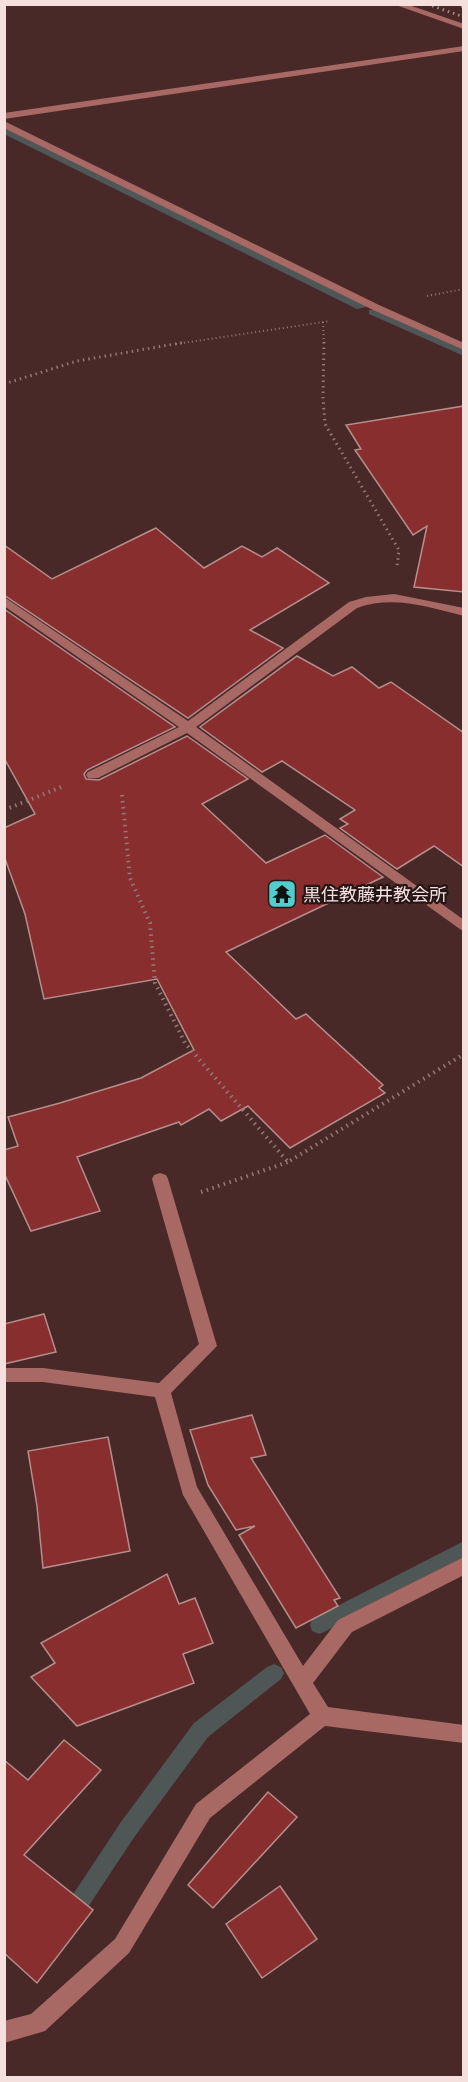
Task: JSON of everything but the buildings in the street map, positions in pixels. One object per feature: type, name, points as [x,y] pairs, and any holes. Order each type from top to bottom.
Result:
[{"type":"street","points":[[398,4],[464,27]]},
{"type":"street","points":[[4,116],[464,48]]},
{"type":"street","points":[[4,124],[375,307],[464,347]]},
{"type":"street","points":[[93,775],[188,727],[353,605],[368,598],[393,597],[464,612]]},
{"type":"street","points":[[4,600],[188,727],[464,927]]},
{"type":"street","points":[[160,1179],[208,1346],[162,1391]]},
{"type":"street","points":[[4,1375],[43,1375],[162,1391]]},
{"type":"street","points":[[162,1391],[189,1488],[322,1716]]},
{"type":"street","points":[[302,1682],[345,1626],[464,1565]]},
{"type":"street","points":[[4,2032],[37,2023],[122,1946],[203,1811],[322,1716],[464,1734]]},
{"type":"path","points":[[4,384],[77,361],[323,322],[375,307],[464,289]]},
{"type":"path","points":[[323,322],[325,342],[322,405],[325,424],[399,550],[393,597]]},
{"type":"path","points":[[113,766],[124,801],[130,878],[150,923],[155,983],[185,1043],[288,1162]]},
{"type":"path","points":[[4,810],[93,775]]},
{"type":"path","points":[[168,1204],[288,1162],[464,1054]]},
{"type":"waterway","points":[[4,130],[361,307]]},
{"type":"waterway","points":[[373,312],[464,353]]},
{"type":"waterway","points":[[319,1625],[464,1549]]},
{"type":"waterway","points":[[77,1906],[128,1829],[201,1730],[274,1673]]},
{"type":"railway","points":[[427,4],[464,17]]},
{"type":"railway","points":[[456,4],[464,7]]},
{"type":"place","name":"黒住教藤井教会所","points":[[282,894]]}]
